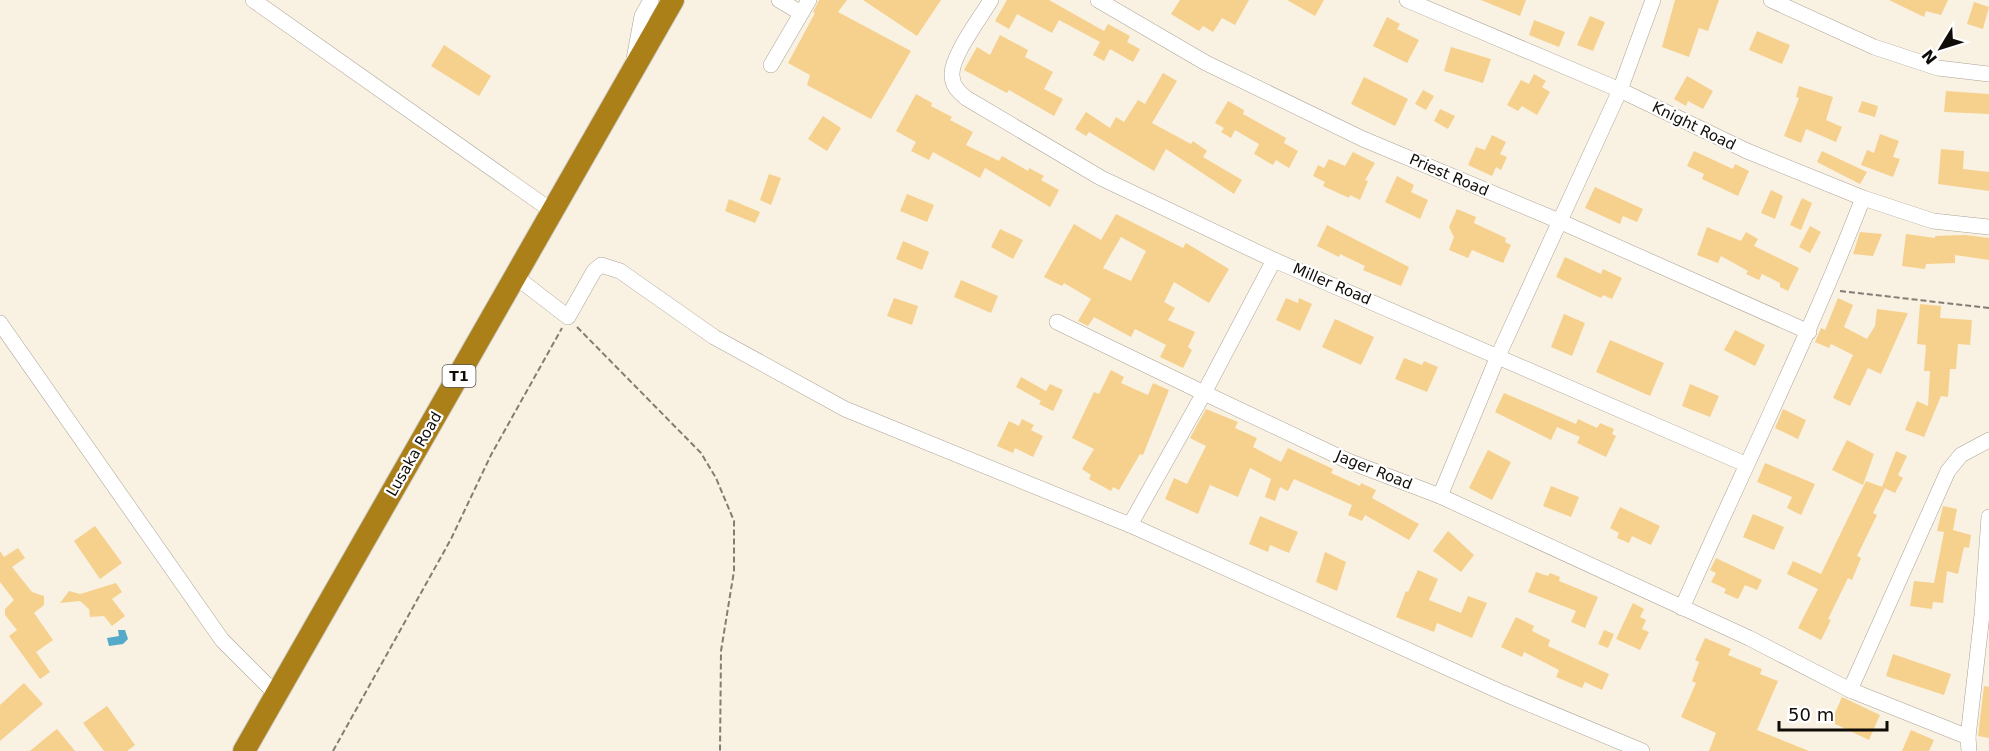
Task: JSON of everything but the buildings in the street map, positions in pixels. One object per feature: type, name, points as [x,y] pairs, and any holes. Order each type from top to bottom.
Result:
[{"type":"highway","name":"Lusaka Road","points":[[244,751],[673,0]]},
{"type":"street","points":[[253,0],[552,211]]},
{"type":"street","points":[[632,71],[642,16],[651,0]]},
{"type":"street","points":[[771,65],[805,7],[779,0]]},
{"type":"street","name":"Miller Road","points":[[991,0],[954,63],[951,76],[956,90],[966,98],[1101,178],[1274,260],[1745,464]]},
{"type":"street","name":"Priest Road","points":[[1098,0],[1206,63],[1363,139],[1559,221],[1809,332]]},
{"type":"street","name":"Knight Road","points":[[1407,0],[1620,90],[1747,152],[1863,198],[1932,221],[1989,227]]},
{"type":"street","points":[[1440,496],[1498,356],[1620,90],[1653,0]]},
{"type":"street","points":[[1771,0],[1874,47],[1938,68],[1989,74]]},
{"type":"street","points":[[1682,608],[1745,464],[1828,289],[1863,198]]},
{"type":"street","points":[[1130,525],[1204,393],[1274,260]]},
{"type":"street","points":[[516,277],[568,317],[594,271],[601,265],[608,265],[714,337],[845,409],[1130,525],[1503,693],[1642,751]]},
{"type":"street","name":"Jager Road","points":[[1057,322],[1348,461],[1440,496],[1749,638],[1850,690],[1969,744]]},
{"type":"street","points":[[0,323],[222,640],[276,694]]},
{"type":"street","points":[[1850,690],[1948,471],[1961,455],[1989,440]]},
{"type":"street","points":[[1969,744],[1989,517]]},
{"type":"path","points":[[1828,289],[1989,308]]},
{"type":"path","points":[[333,751],[451,539],[491,454],[568,317],[701,453],[717,478],[734,521],[734,571],[721,651],[720,751]]},
{"type":"water","points":[[118,630],[125,630],[128,639],[123,644],[109,646],[107,638],[119,636]]}]
